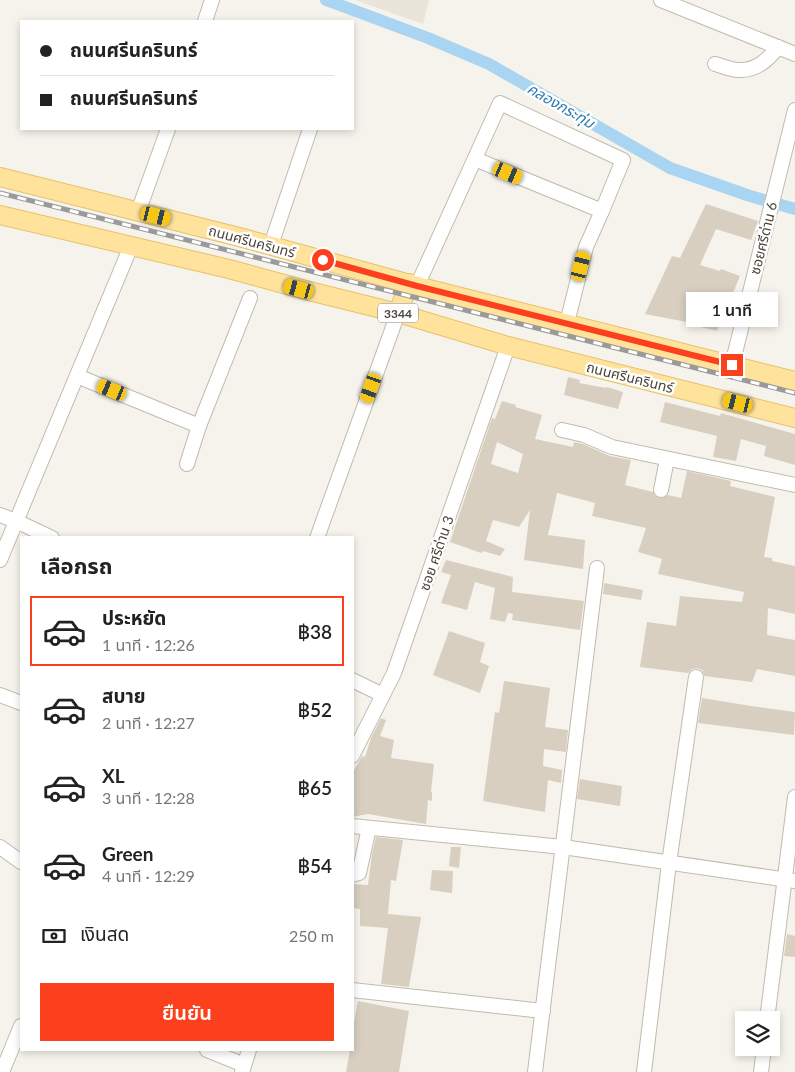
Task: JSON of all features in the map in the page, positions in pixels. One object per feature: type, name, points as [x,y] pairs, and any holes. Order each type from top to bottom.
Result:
[{"type":"main road","name":"ถนนศรีนครินทร์","points":[[0,177],[795,381]]},
{"type":"main road","name":"ถนนศรีนครินทร์","points":[[0,215],[398,313],[508,346],[795,418]]},
{"type":"main road","points":[[398,313],[413,284]]},
{"type":"street","points":[[205,20],[212,0]]},
{"type":"street","points":[[660,0],[795,54]]},
{"type":"street","points":[[715,64],[739,70],[754,68],[768,59],[778,47]]},
{"type":"street","points":[[413,284],[500,103],[623,160],[586,247],[567,323]]},
{"type":"street","name":"ซอยศรีด่าน 6","points":[[732,365],[795,110]]},
{"type":"street","points":[[138,212],[168,130]]},
{"type":"street","points":[[271,245],[310,130]]},
{"type":"street","points":[[474,159],[602,211]]},
{"type":"street","points":[[0,560],[131,246]]},
{"type":"street","points":[[187,464],[199,426],[250,298]]},
{"type":"street","points":[[318,536],[398,313]]},
{"type":"street","name":"ซอย ศรีด่าน 3","points":[[354,752],[394,673],[508,346]]},
{"type":"street","points":[[77,376],[199,426]]},
{"type":"street","points":[[562,430],[584,435],[612,447],[795,485]]},
{"type":"street","points":[[661,490],[667,459]]},
{"type":"street","points":[[0,514],[48,536]]},
{"type":"street","points":[[535,1072],[597,568]]},
{"type":"street","points":[[644,1072],[669,863],[696,677]]},
{"type":"street","points":[[354,681],[383,695]]},
{"type":"street","points":[[0,695],[20,704]]},
{"type":"street","points":[[768,1011],[790,881],[795,797]]},
{"type":"street","points":[[354,826],[563,847],[790,881]]},
{"type":"street","points":[[354,874],[359,873],[369,828]]},
{"type":"street","points":[[0,847],[20,861]]},
{"type":"street","points":[[354,990],[543,1011]]},
{"type":"street","points":[[2,1072],[20,1028]]},
{"type":"street","points":[[209,1051],[243,1069],[248,1051]]},
{"type":"street","points":[[761,1072],[763,1056]]},
{"type":"shaded area","points":[[355,0],[429,0],[423,24]]},
{"type":"building","points":[[706,204],[758,221],[751,240],[716,229],[700,265],[720,271],[721,269],[740,276],[717,331],[696,326],[697,324],[645,314],[672,256],[680,258]]},
{"type":"building","points":[[568,377],[580,380],[579,383],[607,387],[623,392],[618,409],[564,395]]},
{"type":"building","points":[[502,401],[542,415],[535,439],[573,447],[574,442],[610,456],[631,460],[625,485],[653,492],[659,498],[668,495],[681,498],[687,471],[731,481],[730,486],[775,497],[764,557],[772,558],[772,561],[795,566],[795,614],[768,608],[767,635],[795,640],[795,676],[757,669],[752,682],[704,676],[702,670],[697,668],[692,669],[688,673],[640,667],[647,622],[676,626],[680,596],[742,602],[744,592],[658,574],[662,559],[638,552],[646,528],[592,516],[595,503],[557,493],[548,535],[585,540],[583,569],[524,560],[530,510],[519,527],[493,520],[486,541],[505,549],[500,556],[483,551],[481,553],[450,542],[492,418],[495,419]],"holes":[[[497,442],[523,454],[518,473],[491,464]]]},
{"type":"building","points":[[665,402],[720,416],[721,413],[795,434],[795,465],[764,456],[766,446],[741,439],[736,461],[713,457],[717,436],[660,422]]},
{"type":"building","points":[[446,560],[513,577],[512,592],[584,601],[580,630],[512,620],[513,614],[508,613],[505,622],[490,619],[495,588],[475,582],[467,610],[441,603],[451,575],[441,572]]},
{"type":"building","points":[[604,583],[643,590],[641,600],[603,594]]},
{"type":"building","points":[[449,631],[485,643],[480,662],[489,666],[480,693],[433,675]]},
{"type":"building","points":[[504,681],[550,688],[545,727],[568,730],[566,752],[544,749],[543,766],[562,770],[561,783],[548,780],[545,812],[483,801],[495,712],[499,713]]},
{"type":"building","points":[[702,698],[795,712],[794,735],[698,723]]},
{"type":"building","points":[[381,718],[386,720],[380,736],[394,740],[391,758],[434,764],[431,791],[432,801],[428,800],[426,824],[368,814],[354,817],[354,770],[362,756],[365,757],[371,738]]},
{"type":"building","points":[[580,779],[622,786],[620,806],[577,799]]},
{"type":"building","points":[[376,837],[403,840],[396,881],[391,880],[388,914],[421,917],[409,987],[381,984],[388,928],[360,926],[360,909],[354,908],[354,884],[368,885]]},
{"type":"building","points":[[451,847],[461,847],[459,868],[449,866]]},
{"type":"building","points":[[432,870],[453,871],[452,893],[430,890]]},
{"type":"building","points":[[787,934],[795,936],[795,957],[784,956]]},
{"type":"building","points":[[358,1001],[409,1011],[399,1072],[346,1072],[350,1051],[354,1051],[354,1022]]},
{"type":"waterway","name":"คลองกระทุ่ม","points":[[326,0],[428,38],[489,64],[670,168],[750,196],[795,209]]},
{"type":"railway","points":[[0,193],[795,393]]},
{"type":"route","points":[[323,260],[417,286],[732,365]]}]
